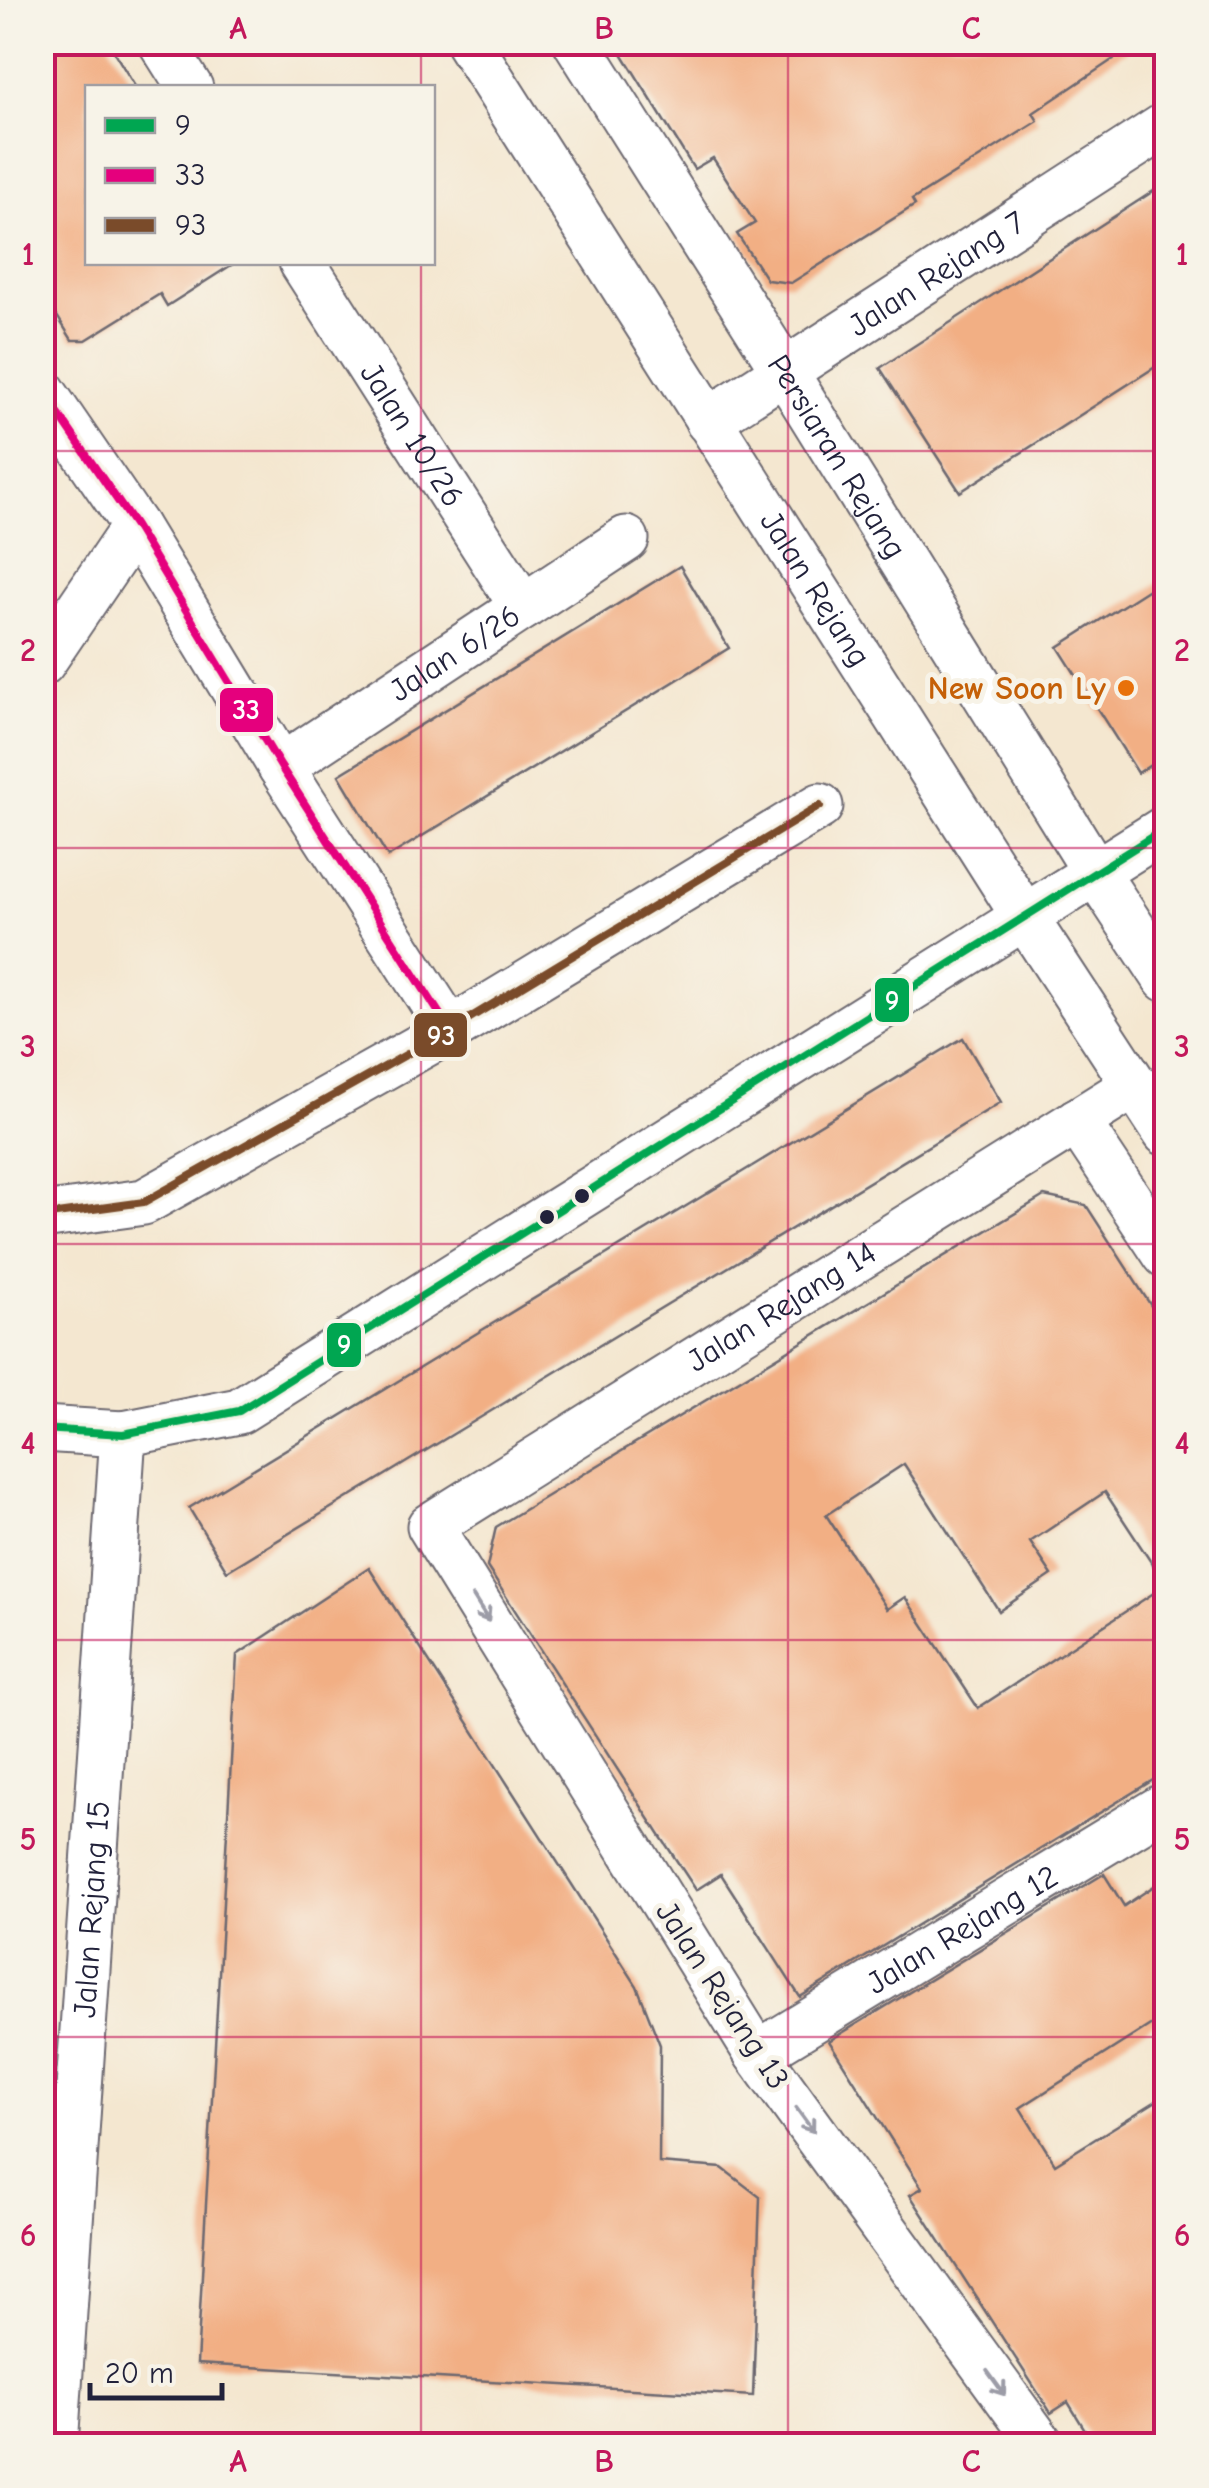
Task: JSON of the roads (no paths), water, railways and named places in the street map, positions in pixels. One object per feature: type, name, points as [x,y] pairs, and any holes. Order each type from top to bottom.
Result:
[{"type":"street","points":[[161,42],[188,85]]},
{"type":"street","name":"Jalan Rejang","points":[[468,42],[1166,1134]]},
{"type":"street","name":"Persiaran Rejang","points":[[576,42],[1166,979]]},
{"type":"street","name":"Jalan Rejang 7","points":[[708,421],[1166,125]]},
{"type":"street","name":"Jalan 10/26","points":[[304,265],[523,608]]},
{"type":"street","points":[[42,390],[135,526],[281,766],[450,1030]]},
{"type":"street","points":[[42,663],[135,526]]},
{"type":"street","name":"Jalan 6/26","points":[[281,766],[626,539]]},
{"type":"street","points":[[42,1216],[144,1202],[450,1030],[820,806]]},
{"type":"street","points":[[42,1429],[123,1434],[239,1411],[1166,828]]},
{"type":"street","name":"Jalan Rejang 14","points":[[430,1526],[1134,1085]]},
{"type":"street","points":[[1077,1121],[1166,1255]]},
{"type":"street","name":"Jalan Rejang 15","points":[[55,2446],[123,1434]]},
{"type":"street","name":"Jalan Rejang 13","points":[[430,1526],[757,2054],[1042,2446]]},
{"type":"street","name":"Jalan Rejang 12","points":[[757,2054],[1166,1805]]},
{"type":"place","name":"New Soon Ly","points":[[1126,688]]}]
